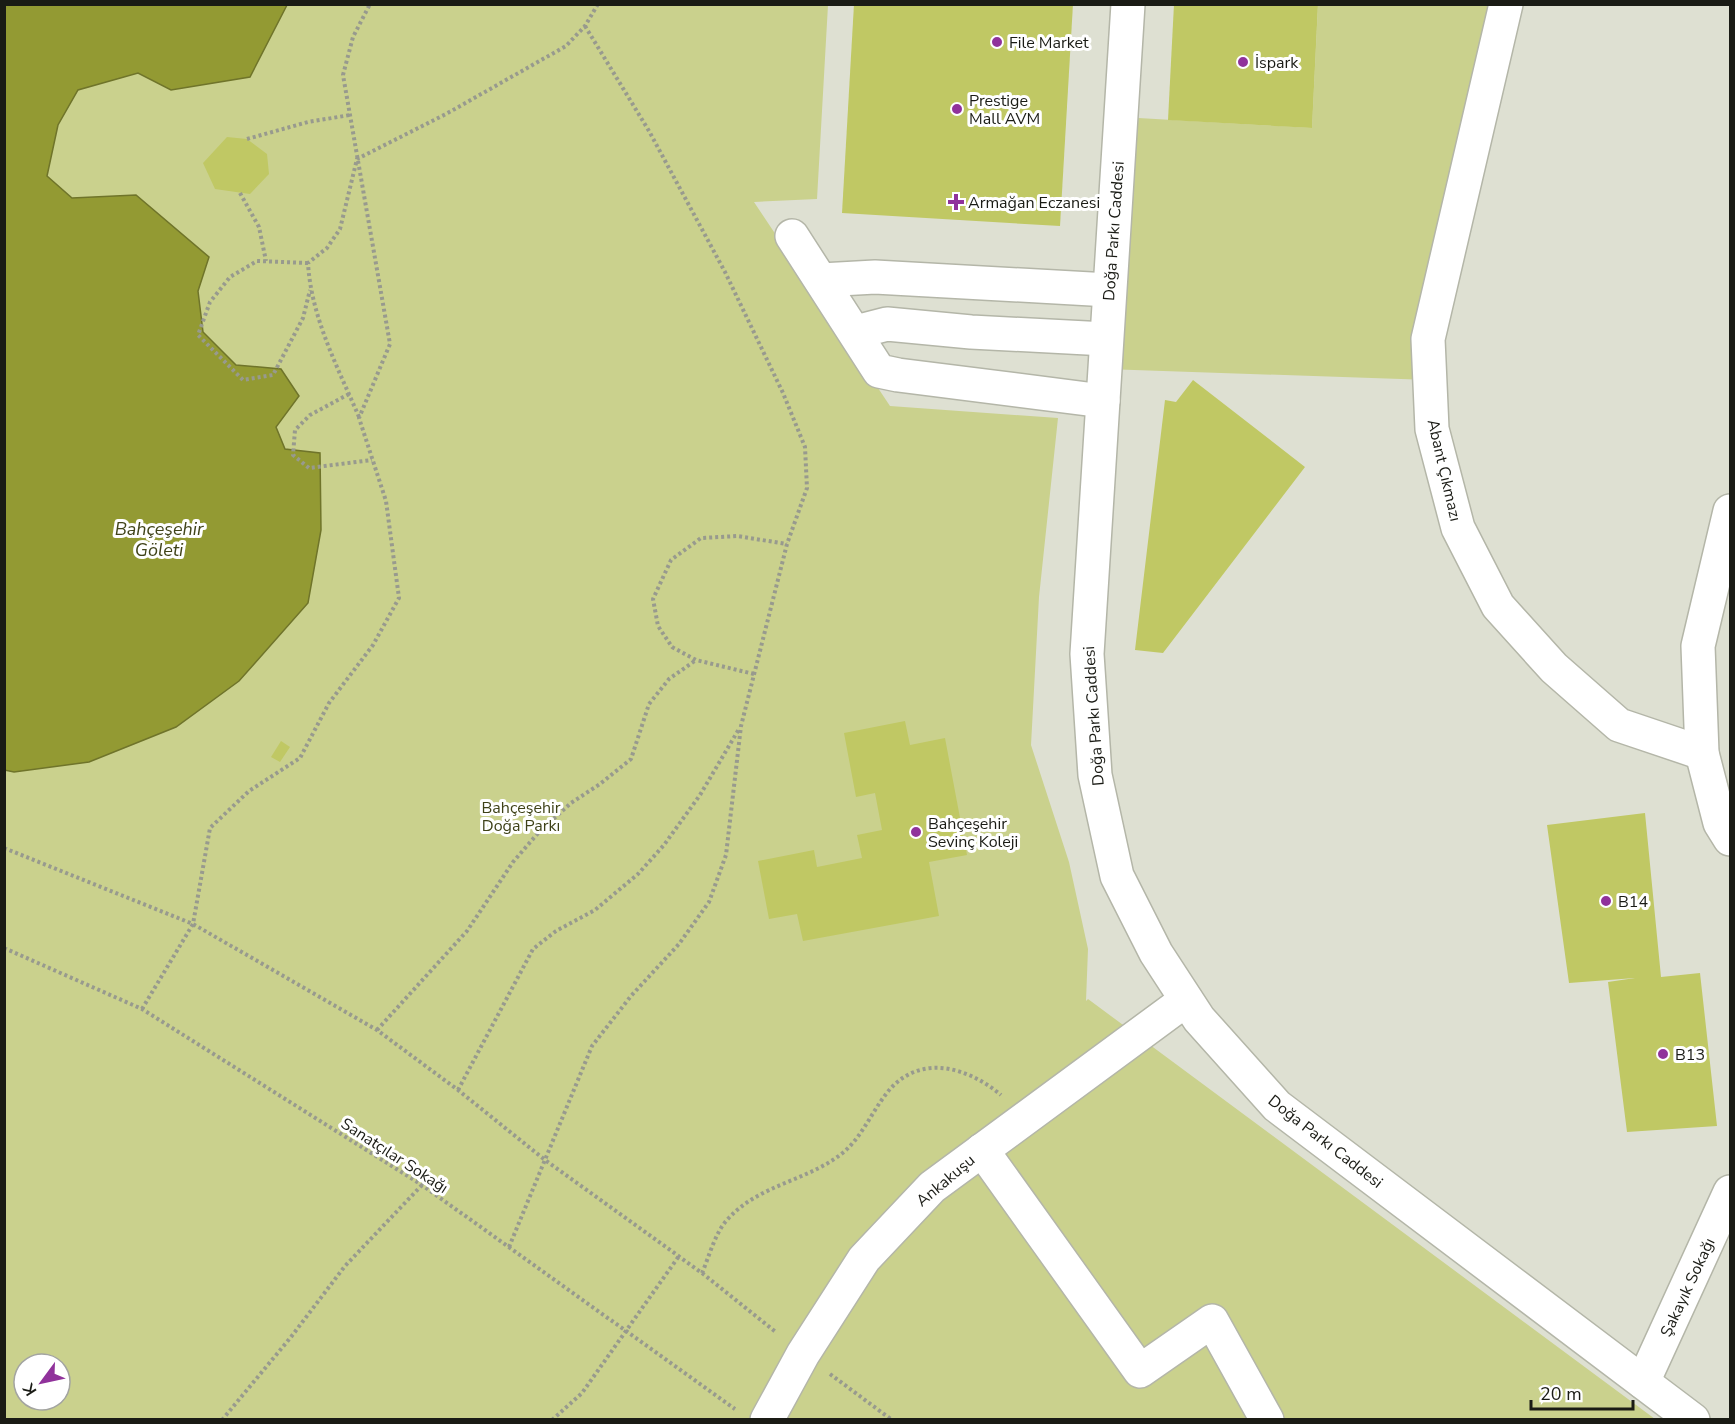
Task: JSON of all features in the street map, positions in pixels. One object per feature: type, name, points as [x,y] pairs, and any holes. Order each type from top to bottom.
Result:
[{"type":"street","name":"Doğa Parkı Caddesi","points":[[1128,4],[1087,654],[1095,775],[1117,876],[1156,954],[1199,1019],[1277,1106],[1693,1419]]},
{"type":"street","name":"Abant Çıkmazı","points":[[1506,4],[1428,339],[1432,429],[1458,528],[1498,606],[1554,668],[1619,725],[1702,753]]},
{"type":"street","points":[[792,236],[879,371],[1103,400]]},
{"type":"street","points":[[821,280],[875,277],[1109,290]]},
{"type":"street","points":[[856,332],[887,324],[971,332],[1106,339]]},
{"type":"street","points":[[1731,511],[1698,646],[1702,753],[1720,823],[1731,839]]},
{"type":"street","name":"Ankakuşu","points":[[753,1416],[803,1354],[864,1259],[932,1187],[1186,1000]]},
{"type":"street","points":[[982,1150],[1140,1371],[1212,1321],[1268,1419]]},
{"type":"street","name":"Şakayık Sokağı","points":[[1643,1382],[1731,1192]]},
{"type":"path","points":[[359,418],[390,344],[343,75],[353,37],[370,4]]},
{"type":"path","points":[[310,290],[303,318],[273,375],[243,380],[198,335],[210,302],[230,277],[257,261],[308,262],[327,248],[340,229],[357,159],[529,69],[566,46],[585,26],[598,4]]},
{"type":"path","points":[[509,1247],[592,1046],[632,996],[679,944],[709,903],[726,855],[741,726],[787,544],[807,488],[805,447],[783,393],[725,272],[649,131],[585,26]]},
{"type":"path","points":[[247,139],[308,122],[350,115]]},
{"type":"path","points":[[240,193],[259,227],[266,261]]},
{"type":"path","points":[[142,1009],[192,924],[210,828],[249,791],[300,758],[329,703],[373,645],[399,598],[386,501],[359,418],[331,352],[310,290],[308,262]]},
{"type":"path","points":[[349,394],[310,415],[295,430],[293,455],[309,468],[372,460]]},
{"type":"path","points":[[754,674],[696,660],[672,647],[658,626],[654,599],[671,560],[701,538],[737,536],[787,544]]},
{"type":"path","points":[[377,1030],[467,931],[513,862],[539,832],[572,802],[600,784],[631,759],[649,704],[669,679],[696,660]]},
{"type":"path","points":[[458,1090],[534,949],[556,931],[595,910],[638,874],[664,845],[700,795],[741,726]]},
{"type":"path","points":[[4,848],[192,924],[377,1030],[458,1090],[545,1160],[702,1273],[803,1354],[892,1419]]},
{"type":"path","name":"Sanatçılar Sokağı","points":[[4,948],[142,1009],[422,1185],[753,1416]]},
{"type":"path","points":[[702,1273],[725,1221],[742,1205],[845,1150],[892,1087],[912,1074],[934,1068],[962,1070],[984,1081],[1027,1117]]},
{"type":"path","points":[[222,1419],[291,1337],[345,1266],[422,1185]]},
{"type":"path","points":[[552,1419],[582,1393],[679,1257]]},
{"type":"green space","name":"Bahçeşehir Doğa Parkı","points":[[5,4],[828,5],[817,199],[754,202],[890,406],[1058,418],[1039,597],[1031,745],[1069,862],[1088,949],[1086,1001],[1088,999],[1655,1419],[5,1420]]},
{"type":"green space","points":[[1318,5],[1506,5],[1430,380],[1105,369],[1121,117],[1312,128]]},
{"type":"water","name":"Bahçeşehir Göleti","points":[[4,5],[287,5],[250,77],[171,90],[138,73],[78,90],[58,125],[47,176],[72,198],[136,195],[209,257],[198,291],[203,332],[236,365],[281,369],[299,396],[276,427],[285,449],[320,453],[321,530],[308,603],[239,681],[176,727],[89,762],[14,772],[4,770]]},
{"type":"building","name":"Prestige Mall AVM","points":[[854,4],[1073,4],[1060,226],[842,213]]},
{"type":"building","name":"İspark","points":[[1174,4],[1318,4],[1312,128],[1168,120]]},
{"type":"building","points":[[227,137],[247,139],[267,154],[269,174],[250,194],[215,189],[203,163]]},
{"type":"building","points":[[1193,380],[1305,467],[1163,653],[1135,650],[1165,400],[1176,402]]},
{"type":"building","name":"Bahçeşehir Sevinç Koleji","points":[[905,721],[910,745],[945,738],[967,855],[929,862],[939,916],[803,941],[797,914],[769,919],[758,861],[814,850],[817,867],[862,858],[857,835],[882,830],[875,793],[856,797],[844,733]]},
{"type":"building","points":[[281,741],[290,747],[280,762],[271,757]]},
{"type":"building","points":[[1645,813],[1661,977],[1700,973],[1717,1126],[1627,1132],[1608,982],[1635,978],[1569,983],[1547,825]]},
{"type":"place","name":"File Market","points":[[997,42]]},
{"type":"place","name":"İspark","points":[[1243,62]]},
{"type":"place","name":"Prestige Mall AVM","points":[[957,109]]},
{"type":"place","name":"Armağan Eczanesi","points":[[956,202]]},
{"type":"place","name":"Bahçeşehir Sevinç Koleji","points":[[916,832]]},
{"type":"place","name":"B14","points":[[1606,901]]},
{"type":"place","name":"B13","points":[[1663,1054]]}]
